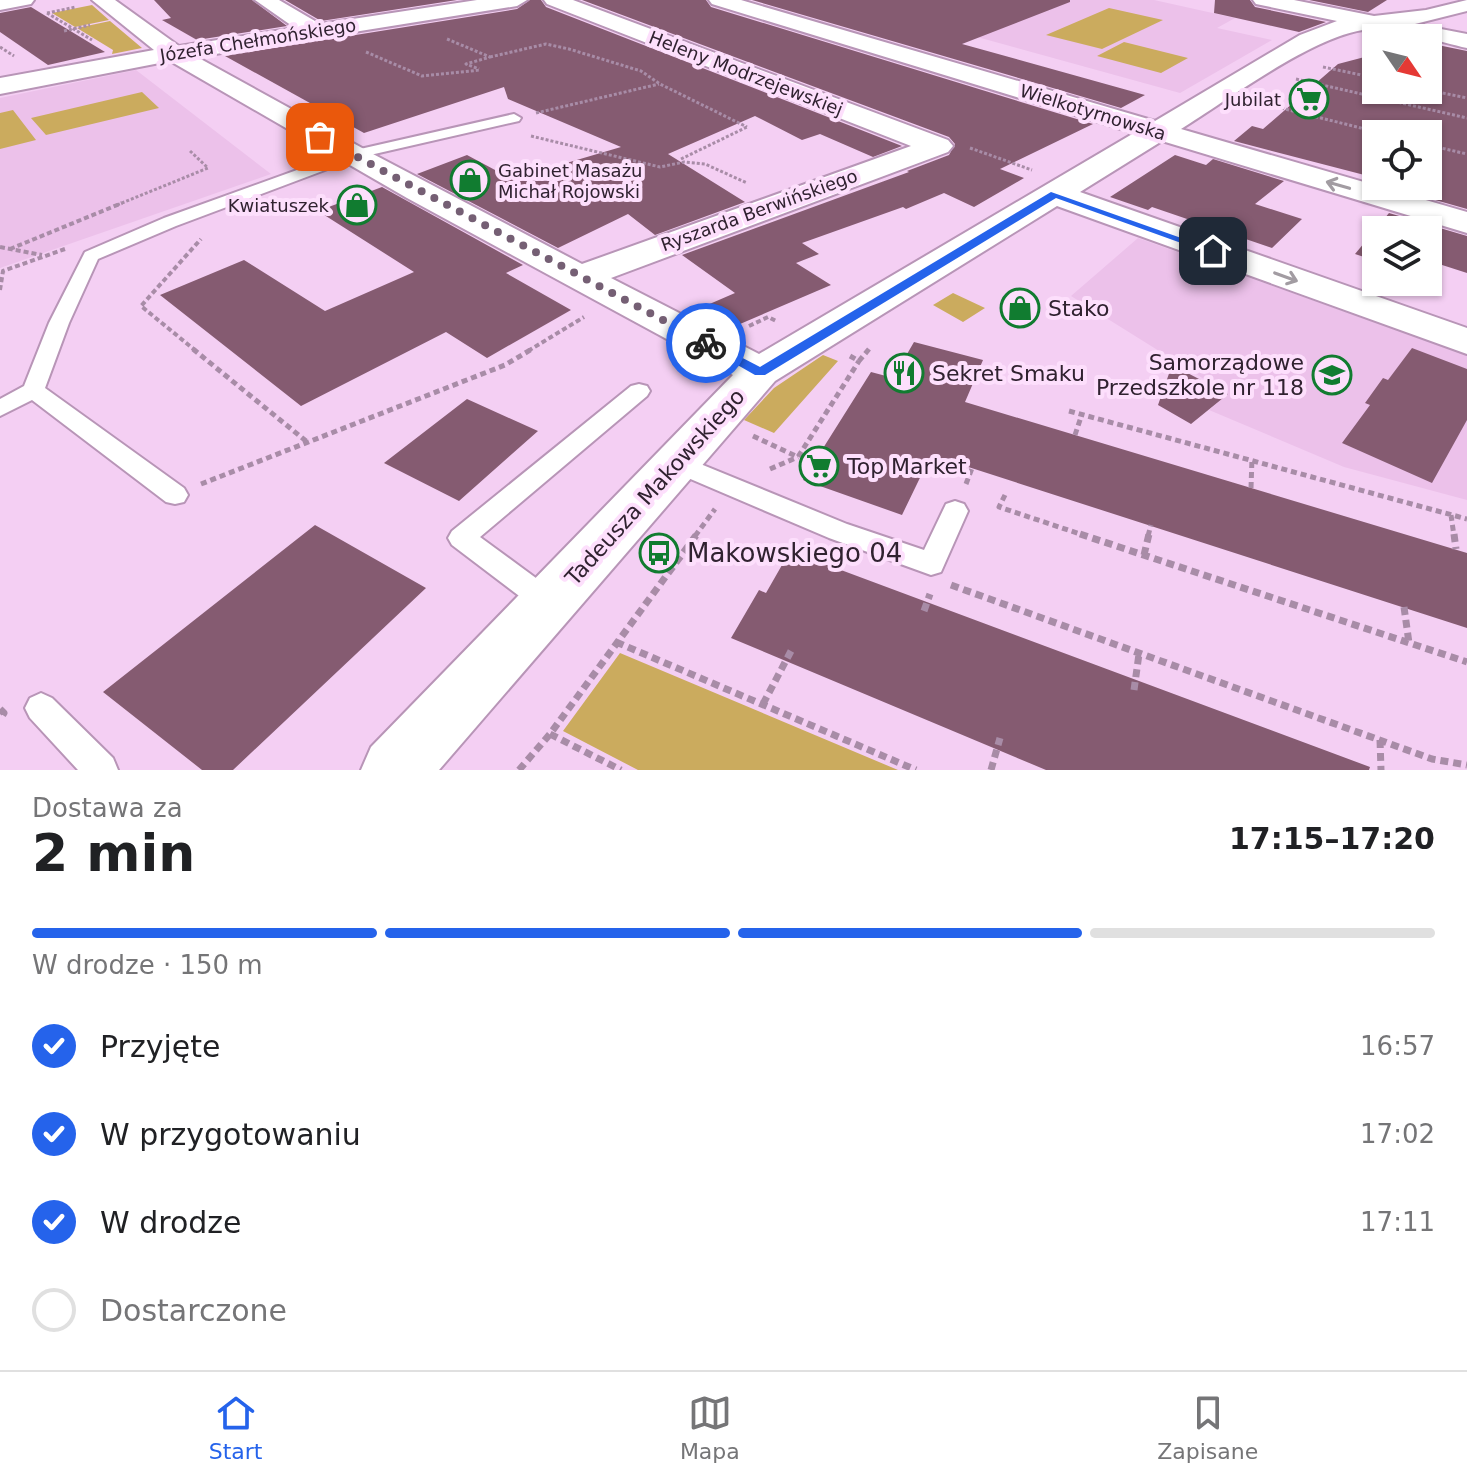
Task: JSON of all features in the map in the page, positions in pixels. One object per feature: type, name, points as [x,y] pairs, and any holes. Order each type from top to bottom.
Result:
[{"type":"street","points":[[265,0],[320,30]]},
{"type":"street","name":"Józefa Chełmońskiego","points":[[0,86],[480,2],[517,0]]},
{"type":"street","name":"Heleny Modrzejewskiej","points":[[554,0],[938,146]]},
{"type":"street","name":"Wielkotyrnowska","points":[[719,0],[1467,223]]},
{"type":"street","points":[[1263,0],[1467,41]]},
{"type":"street","points":[[0,4],[31,8]]},
{"type":"street","name":"Tadeusza Makowskiego","points":[[395,770],[715,418],[750,351],[1046,183],[1158,132],[1308,40],[1344,26],[1444,13],[1467,5]]},
{"type":"street","points":[[98,12],[352,155],[580,277],[750,351]]},
{"type":"street","name":"Ryszarda Berwińskiego","points":[[580,277],[815,186],[938,146]]},
{"type":"street","points":[[1046,183],[1467,342]]},
{"type":"lane","points":[[0,409],[33,390],[59,323],[91,256],[170,222],[352,155],[514,118]]},
{"type":"lane","points":[[33,390],[175,495]]},
{"type":"lane","points":[[549,603],[461,538],[639,391]]},
{"type":"lane","points":[[676,463],[730,487],[931,564],[955,511]]},
{"type":"lane","points":[[41,708],[101,770]]},
{"type":"path","points":[[31,8],[47,13],[102,45]]},
{"type":"path","points":[[47,13],[71,8]]},
{"type":"path","points":[[64,31],[73,29],[98,12]]},
{"type":"path","points":[[397,18],[490,57]]},
{"type":"path","points":[[320,30],[422,76],[480,70],[466,64],[546,44],[641,71],[660,84],[747,127],[681,160],[660,167],[484,125]]},
{"type":"path","points":[[1311,64],[1362,75]]},
{"type":"path","points":[[1291,78],[1467,118]]},
{"type":"path","points":[[514,118],[660,84]]},
{"type":"path","points":[[1442,93],[1467,98]]},
{"type":"path","points":[[1256,102],[1362,128]]},
{"type":"path","points":[[938,146],[949,141],[1046,183]]},
{"type":"path","points":[[1442,148],[1467,154]]},
{"type":"path","points":[[10,249],[208,168],[189,150]]},
{"type":"path","points":[[681,160],[722,167],[775,204]]},
{"type":"path","points":[[205,235],[141,306],[306,441]]},
{"type":"path","points":[[0,248],[45,256]]},
{"type":"path","points":[[175,495],[505,365],[585,316]]},
{"type":"path","points":[[750,351],[768,317],[780,323]]},
{"type":"path","points":[[715,418],[798,457],[859,361]]},
{"type":"path","points":[[1069,411],[1252,458],[1467,519]]},
{"type":"path","points":[[1075,435],[1082,414]]},
{"type":"path","points":[[1251,488],[1252,458]]},
{"type":"path","points":[[519,770],[550,734],[730,487]]},
{"type":"path","points":[[1005,495],[999,507],[1467,662]]},
{"type":"path","points":[[1451,515],[1456,549]]},
{"type":"path","points":[[1144,555],[1151,525]]},
{"type":"path","points":[[931,564],[954,588],[1432,759],[1466,766]]},
{"type":"path","points":[[1404,607],[1409,643]]},
{"type":"path","points":[[616,642],[916,770]]},
{"type":"path","points":[[763,704],[791,651]]},
{"type":"path","points":[[1134,690],[1139,654]]},
{"type":"path","points":[[0,709],[4,713],[0,719]]},
{"type":"path","points":[[550,734],[621,770]]},
{"type":"path","points":[[991,770],[1000,738]]},
{"type":"path","points":[[1380,740],[1381,770]]},
{"type":"shaded area","points":[[843,0],[1154,0],[1235,18],[1217,28],[1272,40],[1180,93]]},
{"type":"shaded area","points":[[92,5],[109,20],[75,27],[52,13]]},
{"type":"shaded area","points":[[1109,8],[1163,20],[1102,49],[1046,35]]},
{"type":"shaded area","points":[[110,21],[142,48],[112,54],[113,50],[77,28]]},
{"type":"shaded area","points":[[1124,42],[1188,58],[1161,73],[1097,56]]},
{"type":"shaded area","points":[[136,70],[271,174],[0,268],[0,98]]},
{"type":"shaded area","points":[[142,92],[159,108],[46,135],[31,118]]},
{"type":"shaded area","points":[[13,110],[36,140],[0,149],[0,113]]},
{"type":"shaded area","name":"Samorządowe Przedszkole nr 118","points":[[1138,238],[1467,355],[1467,500],[1344,467],[1209,410],[1228,394],[1071,296]]},
{"type":"shaded area","points":[[953,293],[985,308],[963,322],[933,305]]},
{"type":"shaded area","points":[[823,355],[838,361],[774,433],[744,420],[774,388]]},
{"type":"shaded area","points":[[620,653],[898,770],[638,770],[563,731]]},
{"type":"building","points":[[154,0],[252,0],[287,26],[197,40],[162,20],[171,18]]},
{"type":"building","points":[[285,0],[457,0],[321,21]]},
{"type":"building","points":[[530,0],[541,0],[546,7],[902,146],[873,157],[820,134],[802,140],[755,116],[668,154],[745,202],[655,235],[628,214],[558,248],[417,174],[467,155],[512,179],[621,147],[508,99],[504,87],[364,133],[225,56],[517,9]]},
{"type":"building","points":[[582,0],[706,0],[711,7],[1093,124],[1000,169],[1024,178],[974,207],[944,193],[906,209],[903,207],[802,243],[819,254],[796,263],[831,285],[733,327],[698,309],[735,293],[682,255],[909,172],[949,155],[955,144],[949,137]]},
{"type":"building","points":[[752,0],[1070,0],[962,44],[1145,95],[1121,108]]},
{"type":"building","points":[[1215,0],[1250,0],[1255,7],[1326,22],[1299,32],[1214,13]]},
{"type":"building","points":[[1309,0],[1387,0],[1368,12]]},
{"type":"building","points":[[31,7],[105,52],[48,65],[0,32],[0,13]]},
{"type":"building","points":[[1442,46],[1467,51],[1467,209],[1435,200],[1442,200],[1442,120],[1362,120],[1362,174],[1234,141],[1252,126],[1263,129],[1338,64],[1362,58],[1362,104],[1442,104]]},
{"type":"building","points":[[1175,155],[1206,165],[1213,159],[1284,181],[1255,204],[1302,219],[1272,248],[1152,207],[1148,210],[1110,197]]},
{"type":"building","points":[[382,187],[523,265],[506,273],[571,310],[487,358],[446,332],[301,406],[160,295],[244,260],[325,311],[414,272],[318,211]]},
{"type":"building","points":[[1442,229],[1467,236],[1467,273],[1442,265]]},
{"type":"building","points":[[914,342],[983,360],[965,402],[1467,553],[1467,628],[931,455],[902,515],[803,480],[871,372],[886,376],[895,359],[903,361]]},
{"type":"building","points":[[1412,348],[1467,369],[1467,420],[1432,483],[1342,443],[1370,405],[1365,403],[1383,378],[1388,380]]},
{"type":"building","points":[[1172,365],[1228,394],[1191,424],[1158,405]]},
{"type":"building","points":[[467,399],[538,431],[459,501],[384,463]]},
{"type":"building","points":[[315,525],[426,588],[233,770],[202,770],[103,692]]},
{"type":"building","points":[[790,551],[1370,767],[1369,770],[1046,770],[731,638],[759,590],[766,593]]},
{"type":"way so far","points":[[320,137],[706,343]]},
{"type":"place","name":"Jubilat","points":[[1309,99]]},
{"type":"place","name":"Gabinet Masażu Michał Rojowski","points":[[470,180]]},
{"type":"place","name":"Kwiatuszek","points":[[357,205]]},
{"type":"place","name":"Stako","points":[[1020,308]]},
{"type":"place","name":"Sekret Smaku","points":[[904,373]]},
{"type":"place","name":"Samorządowe Przedszkole nr 118","points":[[1332,375]]},
{"type":"place","name":"Top Market","points":[[819,466]]},
{"type":"place","name":"Makowskiego 04","points":[[659,553]]},
{"type":"route","points":[[706,343],[760,372],[1055,194],[1213,251]]}]
